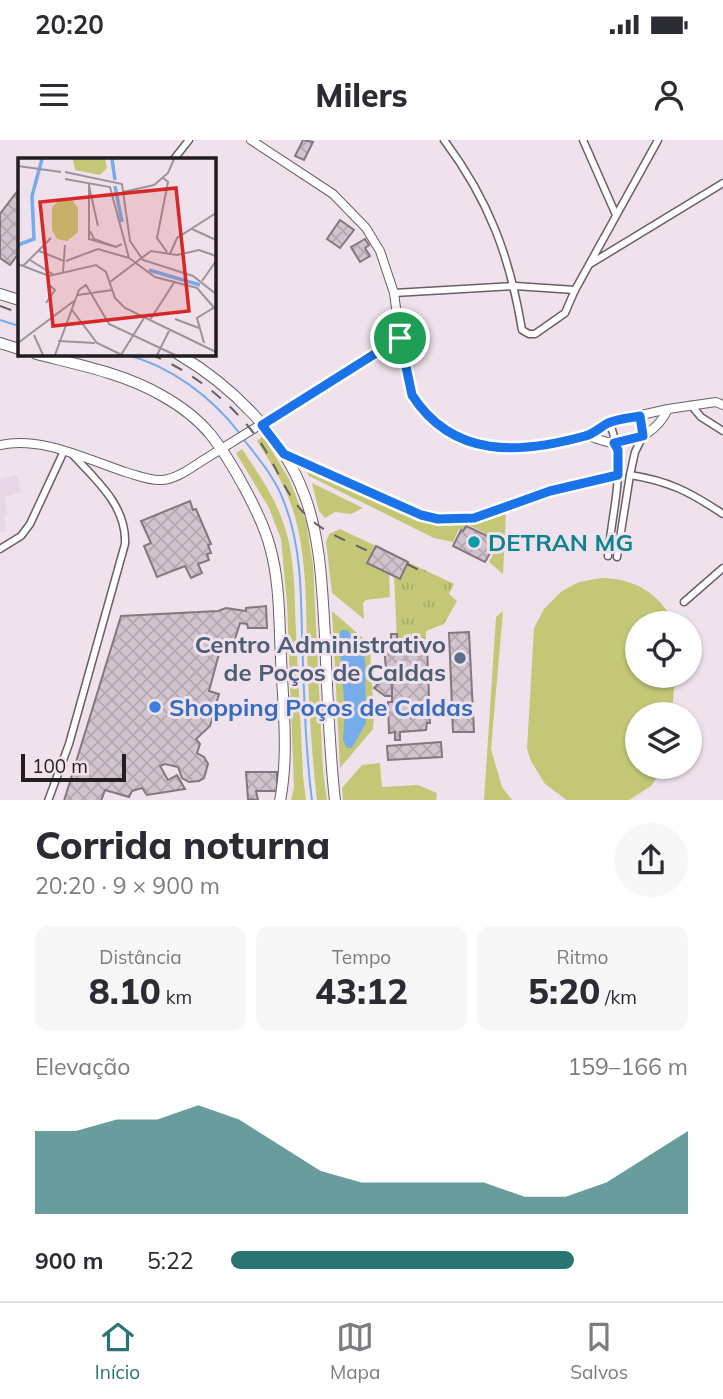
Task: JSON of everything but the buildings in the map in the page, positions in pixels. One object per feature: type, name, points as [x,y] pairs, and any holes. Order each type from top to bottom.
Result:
[{"type":"main road","points":[[0,294],[18,300]]},
{"type":"main road","points":[[0,343],[18,349]]},
{"type":"main road","points":[[40,355],[117,375],[161,395],[212,435],[252,502],[270,546],[278,611],[284,719],[284,769],[280,800]]},
{"type":"main road","points":[[179,355],[228,391],[262,425],[284,454],[304,494],[316,533],[323,593],[335,800]]},
{"type":"street","points":[[175,158],[189,140]]},
{"type":"street","points":[[251,140],[333,194],[366,228],[380,251],[394,293],[412,395],[442,426],[462,438],[483,447],[516,449],[588,436],[610,422],[668,409],[716,402],[723,405]]},
{"type":"street","points":[[444,140],[495,225],[515,286],[522,330],[529,334],[536,334],[565,313],[658,140]]},
{"type":"street","points":[[583,140],[616,215]]},
{"type":"street","points":[[589,265],[723,183]]},
{"type":"street","points":[[394,293],[515,286],[575,290]]},
{"type":"street","points":[[0,445],[29,443],[160,480],[178,475],[380,352],[401,343]]},
{"type":"street","points":[[691,405],[701,417],[723,431]]},
{"type":"street","points":[[588,436],[614,443],[643,436],[662,422],[668,409]]},
{"type":"street","points":[[617,557],[630,475],[635,452],[643,436],[640,416]]},
{"type":"street","points":[[608,556],[618,475],[618,450],[610,422]]},
{"type":"street","points":[[0,549],[21,536],[30,524],[68,453]]},
{"type":"street","points":[[48,800],[69,744],[125,544],[124,523],[115,505],[100,484],[68,453]]},
{"type":"street","points":[[284,454],[421,515],[444,520],[474,518],[550,491],[618,475]]},
{"type":"street","points":[[630,475],[659,480],[677,487],[723,514]]},
{"type":"street","points":[[684,602],[723,568]]},
{"type":"shaded area","points":[[17,475],[21,492],[4,497],[7,532],[0,532],[0,479]]},
{"type":"green space","points":[[263,436],[289,479],[306,521],[313,565],[323,771],[327,800],[317,800],[315,782],[301,542],[289,498],[257,441]]},
{"type":"green space","points":[[242,449],[280,514],[292,557],[306,800],[291,800],[294,788],[287,603],[281,539],[269,508],[236,453]]},
{"type":"green space","points":[[302,463],[425,518],[466,522],[506,512],[503,574],[489,562],[499,543],[496,538],[466,524],[463,529],[459,529],[453,542],[434,538],[309,476]]},
{"type":"green space","points":[[312,483],[363,508],[351,514],[335,512],[325,518],[319,511]]},
{"type":"green space","points":[[340,529],[376,546],[368,563],[389,574],[390,597],[366,600],[363,603],[364,619],[332,593],[326,542],[329,534]]},
{"type":"green space","points":[[408,562],[454,584],[449,594],[457,601],[444,624],[426,631],[426,639],[397,641],[394,576],[400,579]]},
{"type":"green space","points":[[601,578],[624,581],[644,589],[667,611],[625,611],[625,688],[674,688],[673,702],[625,702],[625,779],[656,779],[651,786],[629,800],[567,800],[545,784],[527,749],[534,628],[544,609],[562,591],[579,582]]},
{"type":"green space","points":[[332,611],[364,639],[370,648],[374,718],[373,729],[340,768]]},
{"type":"green space","points":[[503,611],[491,749],[502,787],[512,800],[484,800],[496,617]]},
{"type":"green space","points":[[380,763],[382,787],[418,785],[437,793],[436,800],[343,800],[342,788],[362,765]]},
{"type":"water","points":[[341,630],[347,630],[360,646],[365,660],[366,723],[352,748],[347,748],[343,740],[345,711],[339,638]]},
{"type":"waterway","points":[[0,320],[18,326]]},
{"type":"waterway","points":[[126,355],[157,366],[189,384],[217,408],[241,435]]},
{"type":"waterway","points":[[244,440],[276,485],[294,535],[300,584],[305,718],[312,800]]},
{"type":"railway","points":[[0,306],[18,313]]},
{"type":"railway","points":[[152,355],[199,381],[229,405],[254,433],[294,501],[307,516],[330,533],[372,553]]},
{"type":"railway","points":[[407,564],[425,573]]},
{"type":"place","name":"DETRAN MG","points":[[474,542]]},
{"type":"place","name":"Centro Administrativo de Poços de Caldas","points":[[460,658]]},
{"type":"place","name":"Shopping Poços de Caldas","points":[[155,707]]},
{"type":"route","points":[[400,338],[412,395],[417,402],[442,426],[483,447],[516,449],[588,436],[610,422],[640,416],[643,436],[614,443],[618,450],[618,475],[550,491],[486,514],[457,520],[421,515],[284,454],[262,425],[400,338]]}]
